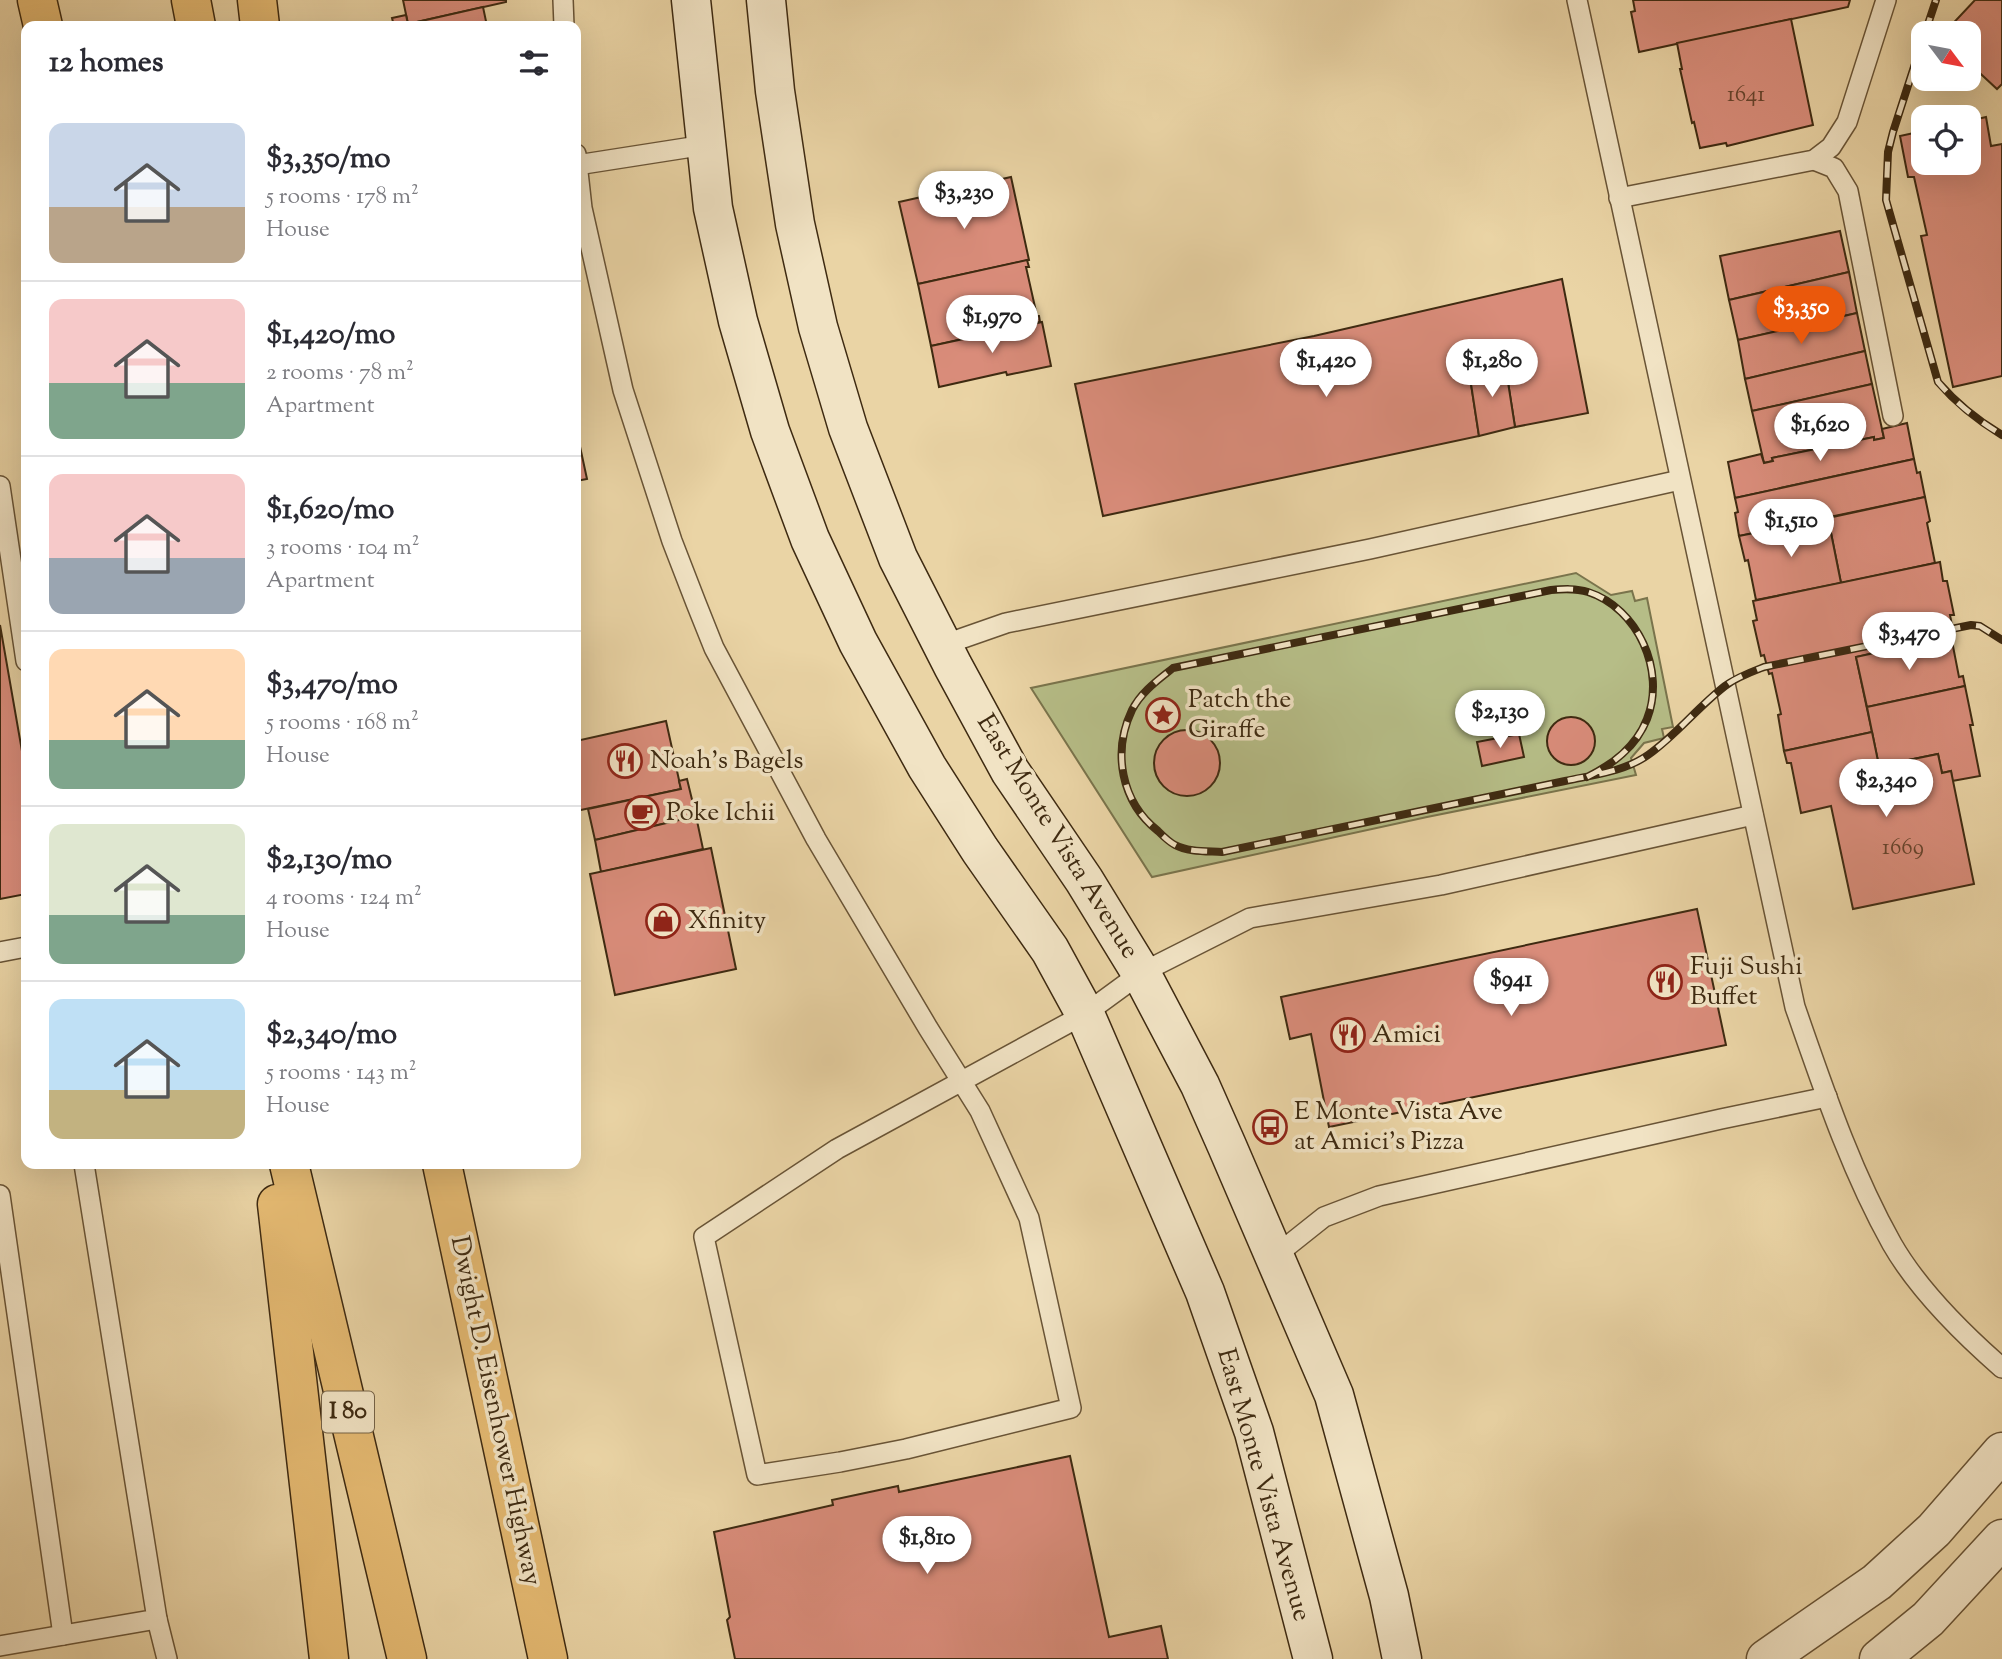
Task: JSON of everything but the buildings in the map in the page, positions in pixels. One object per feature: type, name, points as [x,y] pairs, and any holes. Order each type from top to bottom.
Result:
[{"type":"highway","points":[[37,0],[42,21]]},
{"type":"highway","points":[[191,0],[196,21]]},
{"type":"highway","points":[[257,0],[259,21]]},
{"type":"highway","points":[[274,1169],[329,1659]]},
{"type":"highway","name":"I 80","points":[[290,1169],[407,1659]]},
{"type":"highway","name":"Dwight D. Eisenhower Highway","points":[[443,1169],[548,1659]]},
{"type":"main road","name":"East Monte Vista Avenue","points":[[691,0],[713,208],[738,321],[770,431],[810,539],[858,642],[927,767],[980,850],[1050,950],[1084,1014],[1151,1165],[1214,1318],[1254,1432],[1313,1659]]},
{"type":"main road","name":"East Monte Vista Avenue","points":[[766,0],[775,91],[795,224],[818,327],[848,428],[898,558],[1010,771],[1084,880],[1141,973],[1200,1085],[1334,1395],[1389,1596],[1402,1659]]},
{"type":"main road","points":[[1766,1659],[1877,1582],[1934,1530],[2002,1452]]},
{"type":"main road","points":[[1879,1659],[1928,1619],[2002,1539]]},
{"type":"lane","points":[[563,0],[564,21]]},
{"type":"lane","points":[[1577,0],[1794,1007],[1843,1141],[1893,1245],[1931,1298],[2002,1368]]},
{"type":"lane","points":[[1619,198],[1814,160],[1831,147],[1847,122],[1886,0]]},
{"type":"lane","points":[[581,159],[705,145]]},
{"type":"lane","points":[[1814,160],[1834,168],[1848,191],[1893,416]]},
{"type":"lane","points":[[581,200],[623,390],[672,541],[714,648],[816,839],[961,1082],[980,1111],[1029,1218],[1071,1408],[892,1452],[757,1475],[704,1237],[837,1149],[961,1082],[1084,1014],[1141,973],[1250,918],[1441,885],[1753,815]]},
{"type":"lane","points":[[943,645],[1006,623],[1370,549],[1680,480]]},
{"type":"lane","points":[[0,486],[21,628]]},
{"type":"lane","points":[[0,952],[21,948]]},
{"type":"lane","points":[[1275,1256],[1324,1217],[1379,1196],[1827,1097]]},
{"type":"lane","points":[[85,1169],[157,1619],[167,1659]]},
{"type":"lane","points":[[0,1195],[63,1635]]},
{"type":"lane","points":[[0,1646],[157,1619]]},
{"type":"green space","points":[[1576,573],[1611,595],[1632,591],[1635,601],[1647,598],[1673,727],[1662,729],[1664,738],[1644,743],[1631,758],[1636,775],[1152,877],[1031,688]]},
{"type":"railway","points":[[1929,21],[1936,0]]},
{"type":"railway","points":[[1911,76],[1888,152],[1886,200],[1938,382],[1968,411],[2002,435]]},
{"type":"railway","points":[[1587,777],[1597,772],[1615,760],[1637,738],[1647,719],[1653,681],[1650,662],[1634,627],[1606,600],[1574,589],[1551,590],[1173,668],[1140,698],[1132,710],[1122,743],[1128,791],[1145,819],[1173,844],[1198,851],[1222,852],[1597,775],[1618,769],[1648,755],[1725,686],[1764,667],[1971,625],[1980,626],[2002,640]]},
{"type":"place","name":"Patch the Giraffe","points":[[1163,715]]},
{"type":"place","name":"Noah's Bagels","points":[[625,761]]},
{"type":"place","name":"Poke Ichii","points":[[642,813]]},
{"type":"place","name":"Xfinity","points":[[663,921]]},
{"type":"place","name":"Fuji Sushi Buffet","points":[[1665,982]]},
{"type":"place","name":"Amici","points":[[1348,1035]]},
{"type":"place","name":"E Monte Vista Ave at Amici's Pizza","points":[[1270,1127]]}]
